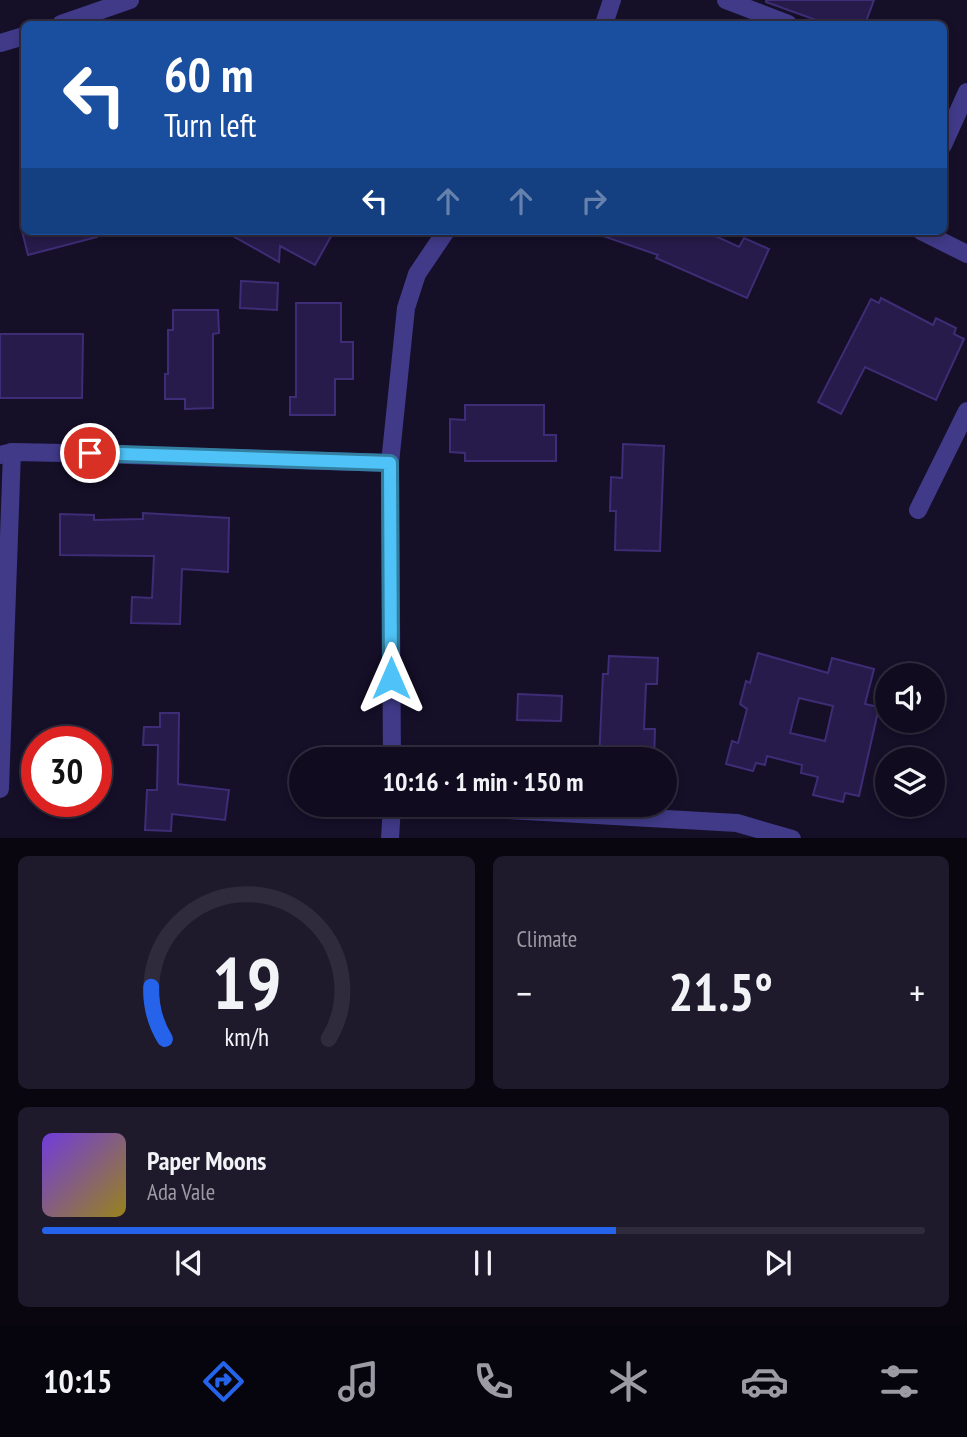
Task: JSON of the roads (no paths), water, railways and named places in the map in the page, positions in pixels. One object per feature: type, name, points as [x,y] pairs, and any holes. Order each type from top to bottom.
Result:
[{"type":"street","points":[[70,21],[130,0]]},
{"type":"street","points":[[605,21],[612,0]]},
{"type":"street","points":[[726,0],[780,21]]},
{"type":"street","points":[[0,43],[21,37]]},
{"type":"street","points":[[947,136],[967,92]]},
{"type":"street","points":[[392,747],[390,463],[405,308],[417,274],[443,235]]},
{"type":"street","points":[[929,235],[967,254]]},
{"type":"street","points":[[918,510],[967,411]]},
{"type":"street","points":[[0,789],[6,454],[390,463]]},
{"type":"street","points":[[390,838],[391,817]]},
{"type":"street","points":[[632,817],[737,823],[792,838]]}]
